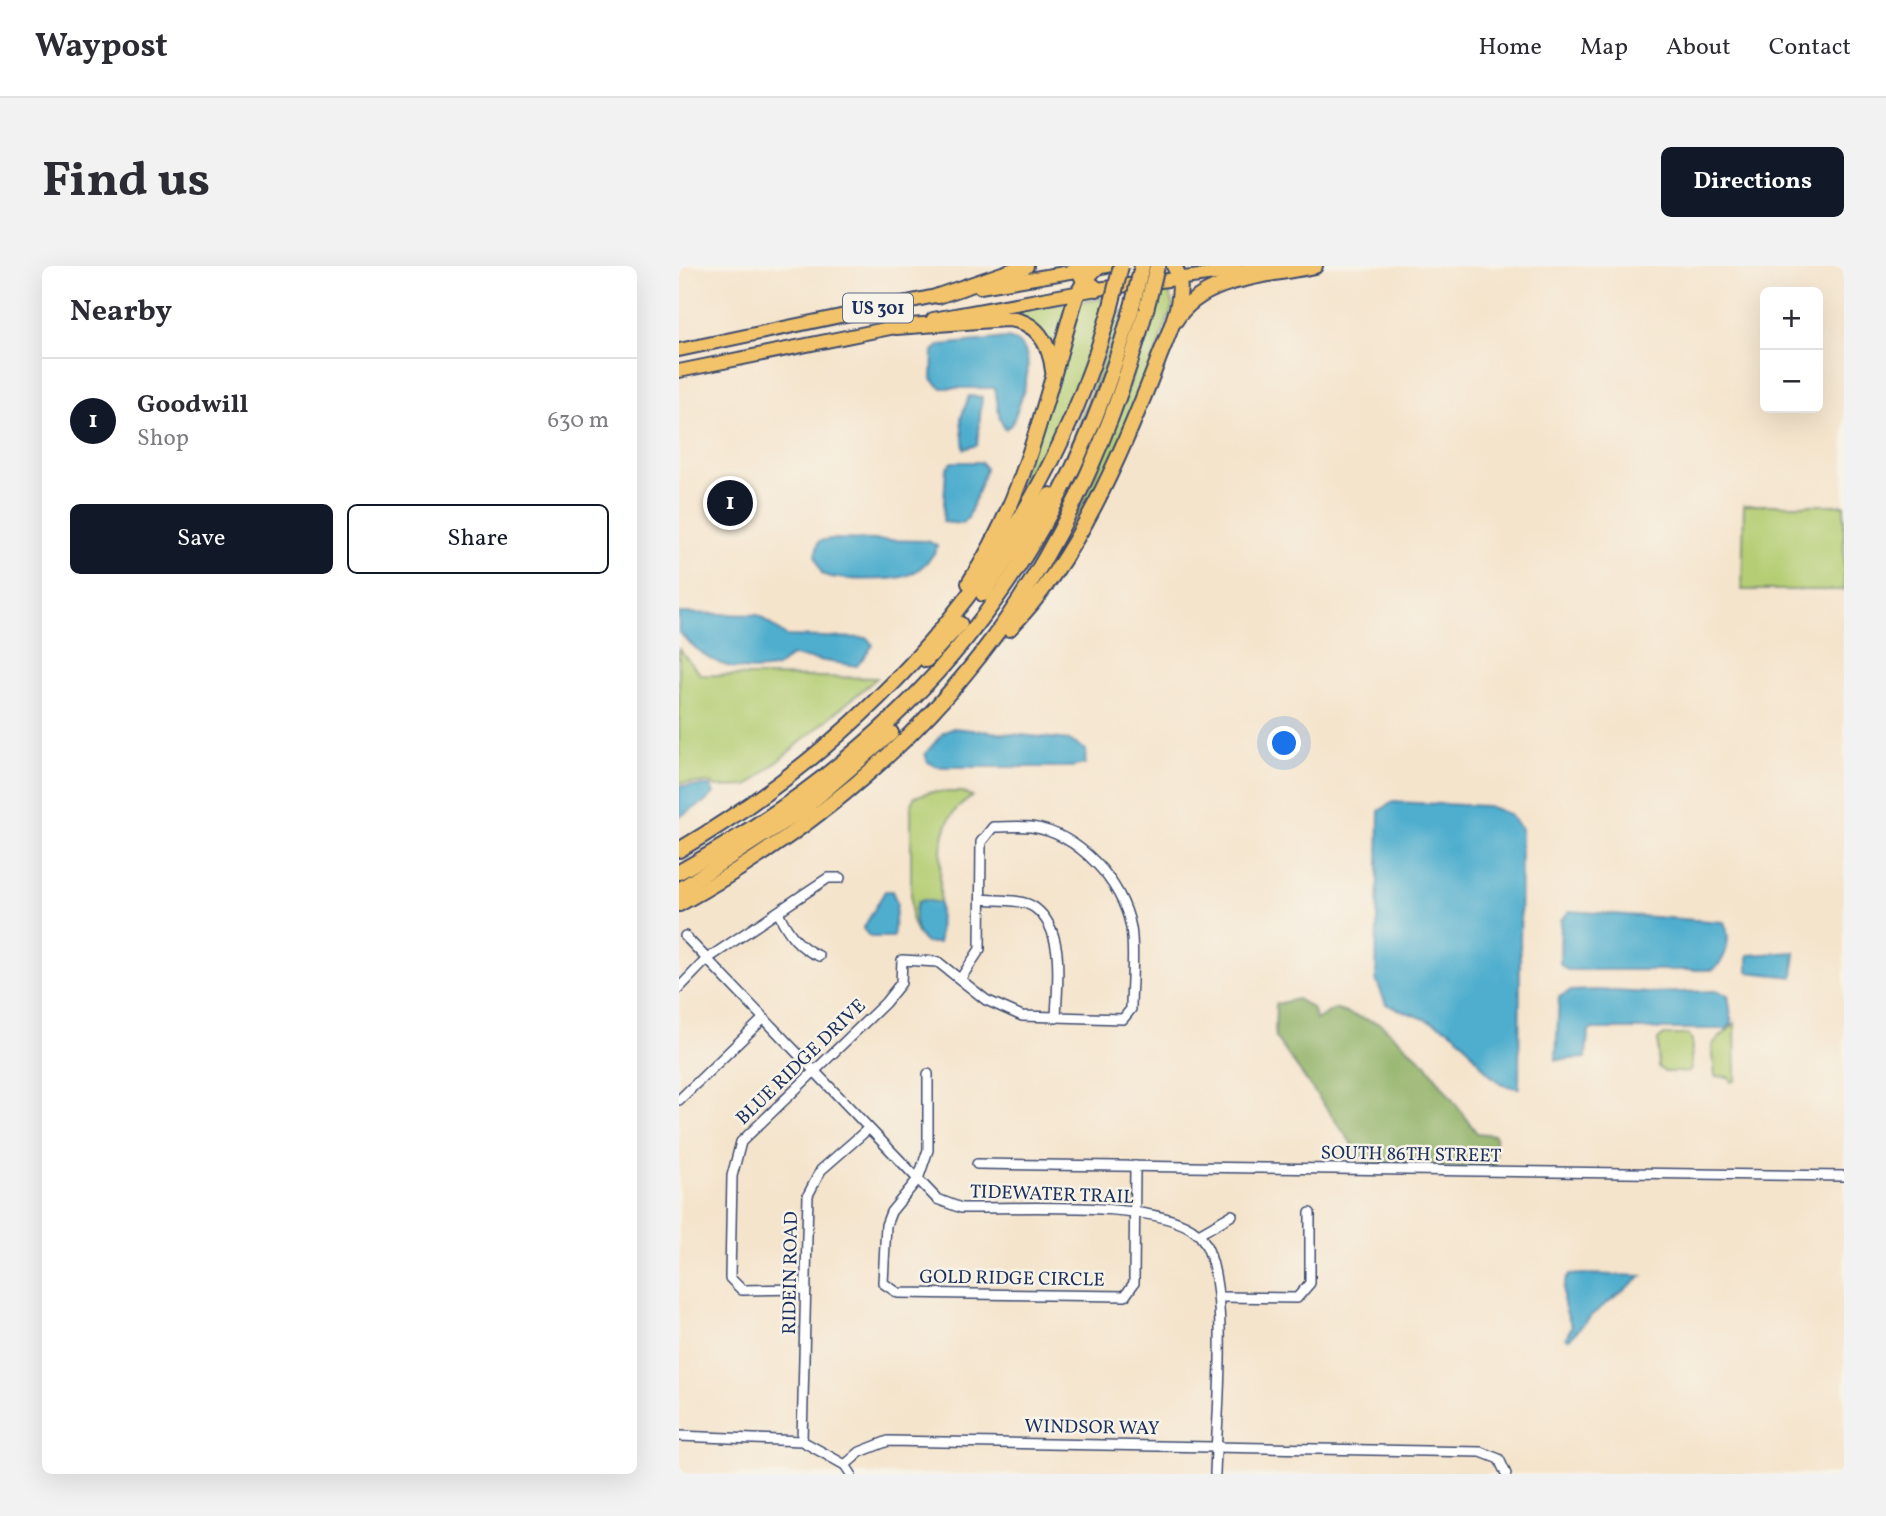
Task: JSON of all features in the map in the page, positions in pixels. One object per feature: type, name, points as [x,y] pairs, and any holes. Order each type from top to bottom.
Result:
[{"type":"highway","points":[[938,296],[1026,266]]},
{"type":"highway","points":[[892,688],[987,573],[1035,496],[1090,374],[1121,266]]},
{"type":"highway","points":[[679,904],[740,869],[821,814],[873,772],[950,694],[987,648],[1031,582],[1079,494],[1121,388],[1140,306],[1142,266]]},
{"type":"highway","points":[[679,890],[801,810],[869,754],[926,692],[973,634],[1039,533],[1089,431],[1157,266]]},
{"type":"highway","points":[[1168,332],[1185,307],[1211,289],[1315,266]]},
{"type":"highway","points":[[937,635],[1005,518],[1032,449],[1083,279],[1102,267]]},
{"type":"highway","points":[[987,648],[1011,627],[1032,602],[1086,519],[1119,455],[1168,332],[1178,299],[1174,271]]},
{"type":"highway","points":[[896,327],[1006,319],[1022,321],[1035,329],[1046,343],[1053,375]]},
{"type":"highway","points":[[679,850],[786,778],[946,639],[994,580],[1089,431]]},
{"type":"highway","points":[[679,872],[786,805],[908,711]]},
{"type":"main road","name":"US 301","points":[[679,350],[938,296],[1083,279],[1277,266]]},
{"type":"main road","name":"US 301","points":[[679,371],[896,327],[1083,279]]},
{"type":"street","points":[[993,827],[1032,827],[1062,837],[1091,858],[1115,888],[1131,928],[1131,1009],[1123,1018],[1022,1016],[986,1000],[961,978],[980,949],[981,899],[981,842],[993,827]]},
{"type":"street","points":[[679,988],[707,960],[779,914],[828,878],[840,878]]},
{"type":"street","points":[[981,899],[1017,902],[1035,908],[1053,932],[1057,959],[1056,1018]]},
{"type":"street","points":[[779,914],[785,928],[804,950],[819,956]]},
{"type":"street","name":"TIDEWATER TRAIL","points":[[685,936],[937,1199],[961,1208],[1134,1212],[1175,1219],[1199,1234]]},
{"type":"street","name":"BLUE RIDGE DRIVE","points":[[806,1289],[742,1290],[730,1278],[732,1176],[741,1142],[885,1003],[901,984],[902,960],[938,962],[961,978]]},
{"type":"street","points":[[679,1100],[763,1019]]},
{"type":"street","points":[[918,1179],[928,1150],[929,1074]]},
{"type":"street","name":"RIDEIN ROAD","points":[[802,1441],[808,1195],[821,1170],[868,1129]]},
{"type":"street","name":"SOUTH 86TH STREET","points":[[977,1164],[1844,1176]]},
{"type":"street","name":"GOLD RIDGE CIRCLE","points":[[918,1179],[891,1212],[886,1225],[883,1283],[898,1293],[1125,1296],[1134,1283],[1135,1166]]},
{"type":"street","points":[[1220,1297],[1297,1298],[1310,1283],[1310,1213]]},
{"type":"street","points":[[1215,1474],[1220,1297],[1215,1264],[1199,1234],[1232,1215]]},
{"type":"street","points":[[679,1436],[802,1441],[845,1465],[851,1474]]},
{"type":"street","name":"WINDSOR WAY","points":[[845,1465],[860,1452],[888,1441],[1215,1445],[1481,1452],[1499,1459],[1506,1474]]},
{"type":"green space","points":[[1168,288],[1173,305],[1127,431],[1085,516],[1051,566],[1084,499],[1113,430],[1159,289]]},
{"type":"green space","points":[[1107,298],[1071,404],[1016,515],[1008,518],[1078,302]]},
{"type":"green space","points":[[1068,302],[1053,352],[1007,313]]},
{"type":"green space","points":[[1124,311],[1110,358],[1069,451],[1105,355],[1115,312]]},
{"type":"green space","points":[[1744,505],[1844,505],[1844,590],[1742,590]]},
{"type":"green space","points":[[679,649],[701,675],[877,678],[748,786],[716,787],[711,783],[679,783]]},
{"type":"green space","points":[[930,792],[962,792],[972,796],[949,820],[942,842],[940,903],[924,900],[915,909],[917,934],[911,918],[911,807],[914,797]]},
{"type":"green space","points":[[1297,999],[1312,1008],[1316,1020],[1334,1009],[1381,1024],[1426,1064],[1477,1133],[1495,1135],[1496,1168],[1368,1166],[1275,1037],[1276,1004]]},
{"type":"green space","points":[[1735,1023],[1736,1080],[1731,1082],[1729,1077],[1715,1076],[1712,1045]]},
{"type":"green space","points":[[1664,1035],[1688,1035],[1692,1040],[1691,1069],[1688,1072],[1665,1072],[1658,1067],[1658,1040]]},
{"type":"water","points":[[1006,338],[1018,343],[1025,351],[1028,362],[1020,402],[1012,424],[1005,429],[1000,419],[995,388],[941,388],[932,379],[933,351],[940,345]]},
{"type":"water","points":[[969,396],[982,397],[977,445],[964,449],[961,418]]},
{"type":"water","points":[[952,462],[981,462],[986,469],[968,518],[962,524],[943,522],[946,468]]},
{"type":"water","points":[[819,541],[928,541],[937,546],[925,564],[906,576],[863,580],[822,574],[815,555]]},
{"type":"water","points":[[679,613],[758,615],[786,636],[867,638],[873,645],[857,666],[792,656],[774,668],[733,668],[699,651],[679,632]]},
{"type":"water","points":[[953,728],[1069,740],[1086,750],[1085,764],[1071,767],[938,767],[928,762],[925,754],[943,733]]},
{"type":"water","points":[[679,786],[710,786],[714,793],[679,817]]},
{"type":"water","points":[[1393,802],[1488,806],[1509,814],[1521,829],[1519,1088],[1497,1081],[1448,1029],[1386,1004],[1376,979],[1379,811]]},
{"type":"water","points":[[885,891],[892,891],[897,903],[893,937],[870,937],[863,929]]},
{"type":"water","points":[[924,900],[940,903],[939,943],[926,943],[917,930],[916,907],[918,902]]},
{"type":"water","points":[[1570,911],[1724,922],[1728,935],[1727,948],[1722,960],[1713,970],[1567,970],[1560,964],[1561,920]]},
{"type":"water","points":[[1795,952],[1793,977],[1748,972],[1748,955]]},
{"type":"water","points":[[1570,991],[1649,993],[1715,991],[1728,995],[1732,1023],[1727,1029],[1592,1029],[1588,1033],[1586,1058],[1556,1060],[1559,997]]},
{"type":"water","points":[[1569,1275],[1642,1276],[1594,1313],[1569,1339],[1566,1337],[1572,1326],[1565,1307],[1563,1288]]},
{"type":"place","name":"Goodwill","points":[[730,503]]}]
